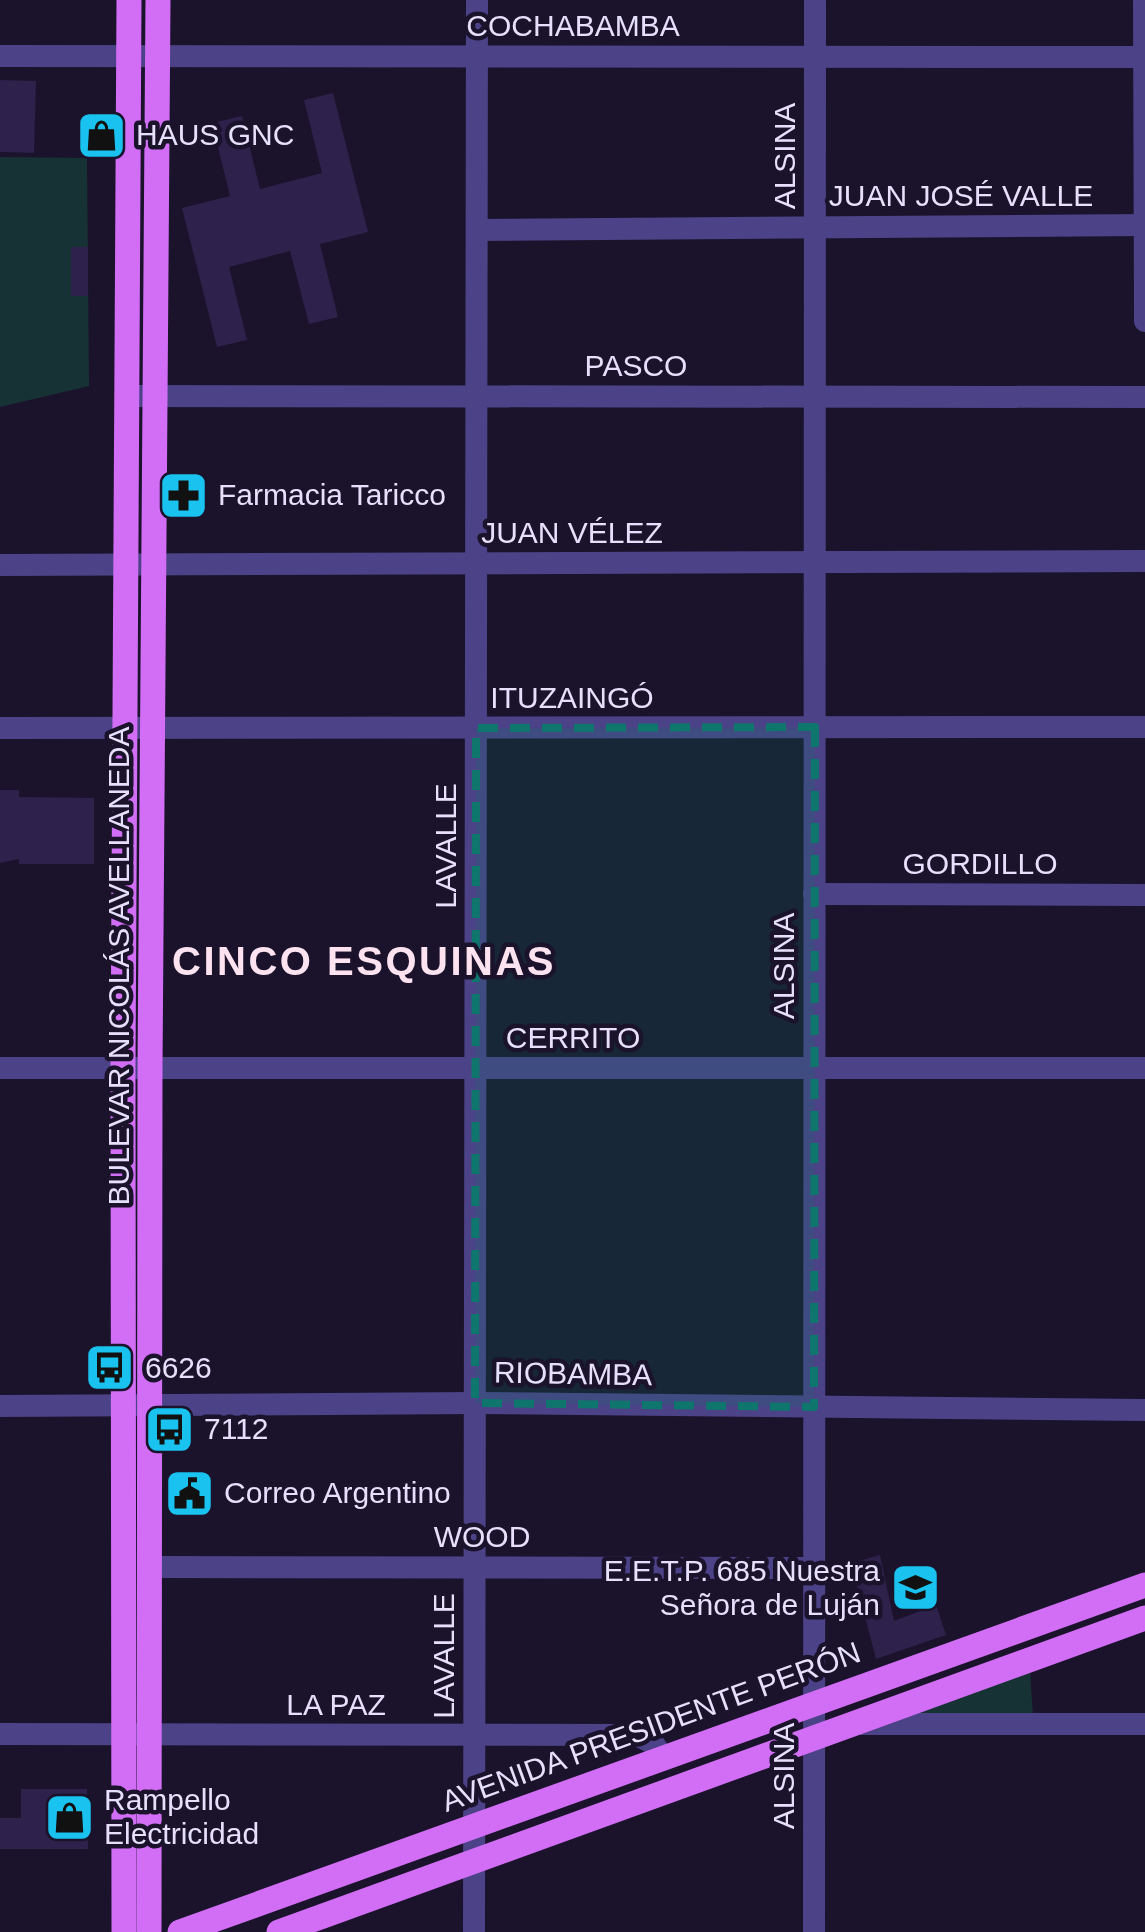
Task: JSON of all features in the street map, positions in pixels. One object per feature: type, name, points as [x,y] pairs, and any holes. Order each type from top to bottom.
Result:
[{"type":"main road","name":"BULEVAR NICOLÁS AVELLANEDA","points":[[124,1932],[123,1068],[129,0]]},
{"type":"main road","name":"BULEVAR NICOLÁS AVELLANEDA","points":[[149,1932],[150,1068],[158,0]]},
{"type":"main road","name":"AVENIDA PRESIDENTE PERÓN","points":[[180,1932],[1145,1585]]},
{"type":"main road","points":[[278,1932],[1145,1618]]},
{"type":"street","name":"LAVALLE","points":[[474,1932],[477,0]]},
{"type":"street","name":"ALSINA","points":[[814,1932],[815,0]]},
{"type":"street","points":[[1144,0],[1145,321]]},
{"type":"street","name":"COCHABAMBA","points":[[0,56],[1145,56]]},
{"type":"street","name":"JUAN JOSÉ VALLE","points":[[477,230],[1145,226]]},
{"type":"street","name":"PASCO","points":[[126,396],[1145,397]]},
{"type":"street","name":"JUAN VÉLEZ","points":[[0,565],[1145,560]]},
{"type":"street","name":"ITUZAINGÓ","points":[[0,728],[1145,727]]},
{"type":"street","name":"GORDILLO","points":[[814,894],[1145,895]]},
{"type":"street","name":"CERRITO","points":[[0,1068],[1145,1068]]},
{"type":"street","name":"RIOBAMBA","points":[[0,1406],[474,1403],[1145,1410]]},
{"type":"street","name":"WOOD","points":[[150,1567],[814,1568]]},
{"type":"street","points":[[852,1724],[1145,1724]]},
{"type":"street","name":"LA PAZ","points":[[0,1734],[637,1736],[654,1744],[663,1758]]},
{"type":"highlighted area","points":[[815,727],[814,1407],[475,1403],[476,728]]},
{"type":"green space","points":[[0,157],[87,158],[89,386],[0,407]]},
{"type":"green space","points":[[1030,1670],[1033,1718],[903,1717]]},
{"type":"building","points":[[0,80],[36,81],[34,153],[0,152]]},
{"type":"building","points":[[333,93],[368,232],[320,244],[338,317],[309,324],[290,251],[229,267],[247,340],[217,347],[182,208],[230,196],[212,123],[242,116],[260,189],[322,173],[304,100]]},
{"type":"building","points":[[71,247],[88,247],[88,296],[71,296]]},
{"type":"building","points":[[0,790],[19,790],[19,797],[94,798],[94,864],[19,864],[19,859],[0,863]]},
{"type":"building","points":[[880,1555],[894,1621],[936,1605],[946,1635],[876,1659],[851,1563]]},
{"type":"building","points":[[21,1789],[87,1789],[88,1849],[0,1849],[0,1818],[21,1818]]},
{"type":"place","name":"HAUS GNC","points":[[101,135]]},
{"type":"place","name":"Farmacia Taricco","points":[[183,495]]},
{"type":"place","name":"6626","points":[[110,1368]]},
{"type":"place","name":"7112","points":[[169,1429]]},
{"type":"place","name":"Correo Argentino","points":[[189,1493]]},
{"type":"place","name":"E.E.T.P. 685 Nuestra Señora de Luján","points":[[915,1588]]},
{"type":"place","name":"Rampello Electricidad","points":[[69,1817]]},
{"type":"district","name":"CINCO ESQUINAS","points":[[364,961]]}]
